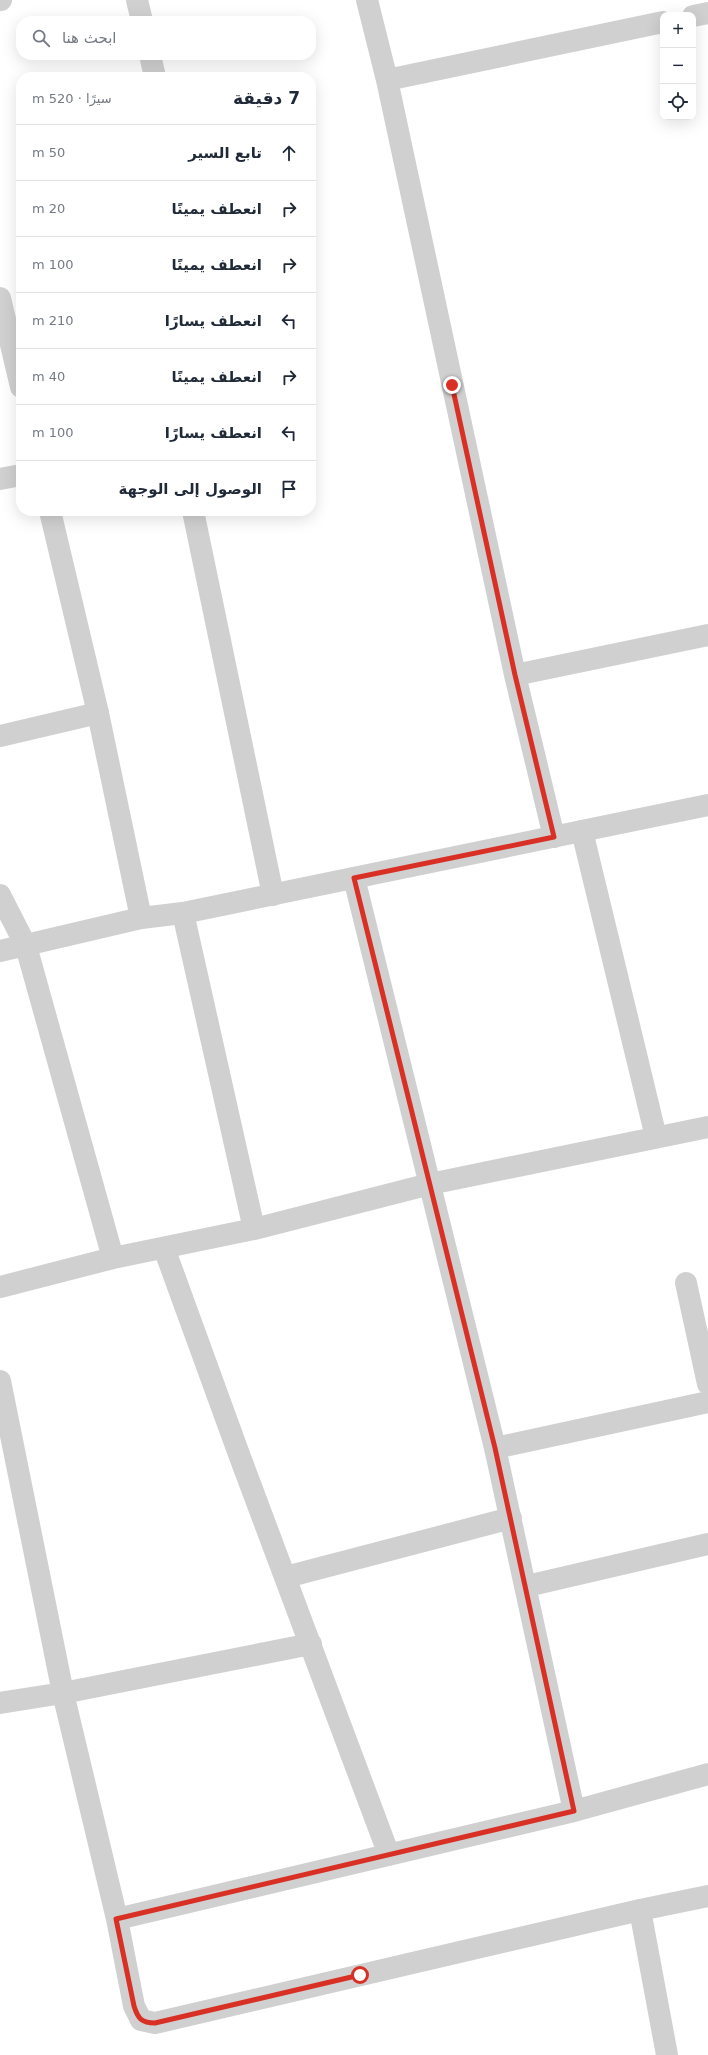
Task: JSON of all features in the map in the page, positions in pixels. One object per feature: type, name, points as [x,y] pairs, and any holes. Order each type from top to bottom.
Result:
[{"type":"street","points":[[137,0],[141,16]]},
{"type":"street","points":[[367,0],[387,80],[515,675],[554,837]]},
{"type":"street","points":[[696,15],[708,13]]},
{"type":"street","points":[[387,80],[660,23]]},
{"type":"street","points":[[151,60],[154,72]]},
{"type":"street","points":[[0,298],[16,366]]},
{"type":"street","points":[[0,479],[16,476]]},
{"type":"street","points":[[51,516],[98,713],[141,918]]},
{"type":"street","points":[[194,516],[273,895]]},
{"type":"street","points":[[515,675],[708,635]]},
{"type":"street","points":[[0,736],[98,713]]},
{"type":"street","points":[[0,951],[141,918],[183,913],[708,805]]},
{"type":"street","points":[[582,831],[656,1137]]},
{"type":"street","points":[[354,878],[495,1448],[527,1586],[574,1811]]},
{"type":"street","points":[[0,895],[26,946],[113,1258]]},
{"type":"street","points":[[183,913],[254,1229]]},
{"type":"street","points":[[0,1287],[113,1258],[254,1229],[430,1184],[708,1126]]},
{"type":"street","points":[[164,1248],[213,1384],[389,1855]]},
{"type":"street","points":[[686,1284],[708,1384]]},
{"type":"street","points":[[0,1380],[63,1693],[137,2016],[141,2020],[147,2023],[155,2023],[640,1910],[708,1896]]},
{"type":"street","points":[[495,1448],[708,1402]]},
{"type":"street","points":[[286,1577],[511,1518]]},
{"type":"street","points":[[527,1586],[708,1544]]},
{"type":"street","points":[[0,1703],[63,1693],[311,1644]]},
{"type":"street","points":[[116,1919],[574,1811],[708,1774]]},
{"type":"street","points":[[640,1910],[668,2055]]},
{"type":"route","points":[[360,1975],[155,2023],[147,2023],[137,2016],[134,2006],[116,1919],[574,1811],[527,1586],[495,1448],[354,878],[554,837],[515,675],[452,385]]}]
